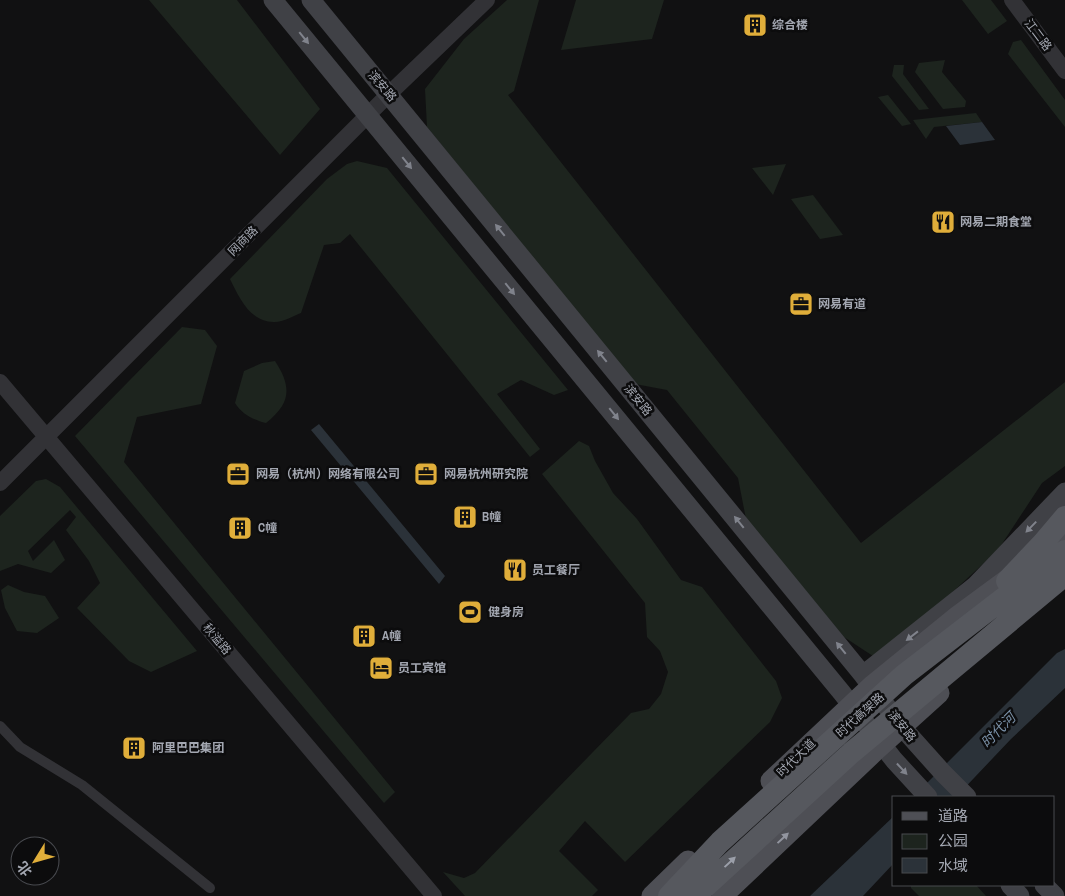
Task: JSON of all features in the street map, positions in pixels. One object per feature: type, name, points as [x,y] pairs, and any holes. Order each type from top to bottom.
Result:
[{"type":"highway","points":[[951,639],[1043,544],[1065,536]]},
{"type":"highway","name":"时代高架路","points":[[669,896],[720,842],[837,735],[904,675],[951,639],[1065,536]]},
{"type":"highway","name":"时代高架路","points":[[695,896],[851,753],[1065,575]]},
{"type":"highway","points":[[961,660],[1065,593]]},
{"type":"main road","points":[[273,0],[576,368],[894,760],[926,794]]},
{"type":"main road","name":"滨安路","points":[[311,0],[390,94],[867,681],[901,726],[966,796]]},
{"type":"main road","points":[[867,681],[975,586],[1065,492]]},
{"type":"main road","points":[[988,572],[1065,536]]},
{"type":"main road","name":"时代大道","points":[[652,896],[851,705],[867,681],[1065,536]]},
{"type":"main road","points":[[722,896],[901,726],[1065,585]]},
{"type":"main road","points":[[1011,886],[1020,896]]},
{"type":"main road","points":[[1045,886],[1055,896]]},
{"type":"street","name":"网商路","points":[[0,483],[486,0]]},
{"type":"street","name":"江二路","points":[[1012,0],[1065,71]]},
{"type":"street","name":"秋溢路","points":[[0,382],[434,896]]},
{"type":"street","points":[[0,726],[20,747],[82,786],[210,888]]},
{"type":"green space","points":[[149,0],[237,0],[320,109],[280,155]]},
{"type":"green space","points":[[507,0],[539,0],[514,91],[508,95],[861,543],[1065,382],[1065,466],[1042,483],[998,550],[879,660],[844,637],[746,519],[738,478],[667,390],[635,384],[427,127],[425,89],[464,39]]},
{"type":"green space","points":[[576,0],[664,0],[652,39],[561,50]]},
{"type":"green space","points":[[962,0],[991,0],[1007,21],[988,34]]},
{"type":"green space","points":[[1021,40],[1065,100],[1065,127],[1008,54],[1013,42]]},
{"type":"green space","points":[[945,60],[942,72],[966,101],[965,107],[943,109],[915,72],[919,63]]},
{"type":"green space","points":[[894,65],[904,65],[903,74],[929,109],[919,110],[892,76]]},
{"type":"green space","points":[[888,95],[911,124],[902,126],[878,97]]},
{"type":"green space","points":[[976,113],[982,122],[934,127],[926,139],[913,120]]},
{"type":"green space","points":[[357,161],[387,168],[568,390],[554,395],[521,380],[497,394],[540,449],[530,457],[350,234],[340,243],[324,245],[301,313],[281,321],[266,321],[252,314],[237,293],[230,279],[327,179],[347,164]]},
{"type":"green space","points":[[786,164],[773,195],[752,168]]},
{"type":"green space","points":[[813,195],[843,235],[820,239],[791,199]]},
{"type":"green space","points":[[182,327],[205,330],[217,346],[201,404],[137,417],[124,462],[395,792],[384,803],[75,436]]},
{"type":"green space","points":[[275,361],[284,379],[286,394],[280,409],[266,423],[248,416],[235,403],[244,371],[262,363]]},
{"type":"green space","points":[[579,441],[589,446],[613,493],[637,519],[681,580],[702,587],[776,681],[782,698],[770,722],[625,862],[585,821],[559,851],[598,890],[592,896],[465,896],[443,872],[464,878],[475,873],[631,713],[649,709],[661,694],[668,672],[660,651],[647,637],[645,603],[542,474]]},
{"type":"green space","points":[[46,479],[60,487],[197,651],[151,672],[129,661],[77,608],[100,583],[89,561],[66,530],[76,517],[70,510],[28,551],[33,561],[54,540],[65,560],[51,573],[18,564],[0,571],[0,516],[36,481]]},
{"type":"green space","points":[[8,585],[24,592],[45,596],[59,618],[37,633],[17,631],[5,608],[1,590]]},
{"type":"green space","points":[[911,886],[977,886],[986,896],[919,896]]},
{"type":"water","points":[[982,122],[995,140],[960,145],[946,126]]},
{"type":"water","points":[[319,424],[445,576],[439,584],[311,430]]},
{"type":"water","name":"时代河","points":[[1065,649],[1065,688],[1011,739],[957,796],[914,796],[1057,653]]},
{"type":"water","points":[[892,818],[892,865],[863,896],[810,896]]},
{"type":"place","name":"综合楼","points":[[755,25]]},
{"type":"place","name":"网易二期食堂","points":[[943,222]]},
{"type":"place","name":"网易有道","points":[[801,304]]},
{"type":"place","name":"网易（杭州）网络有限公司","points":[[238,474]]},
{"type":"place","name":"网易杭州研究院","points":[[426,474]]},
{"type":"place","name":"B幢","points":[[465,517]]},
{"type":"place","name":"C幢","points":[[240,528]]},
{"type":"place","name":"员工餐厅","points":[[515,570]]},
{"type":"place","name":"健身房","points":[[470,612]]},
{"type":"place","name":"A幢","points":[[364,636]]},
{"type":"place","name":"员工宾馆","points":[[381,668]]},
{"type":"place","name":"阿里巴巴集团","points":[[134,748]]}]
